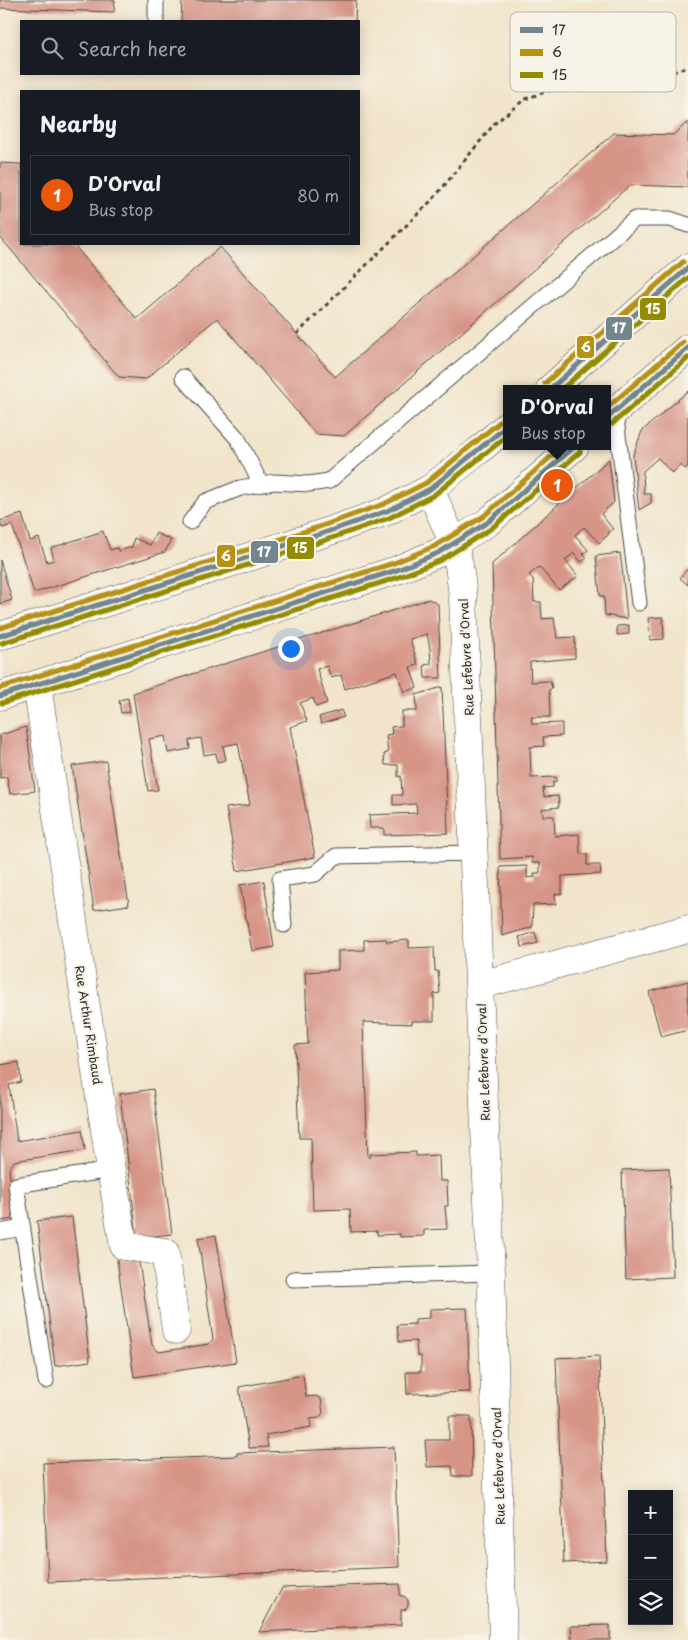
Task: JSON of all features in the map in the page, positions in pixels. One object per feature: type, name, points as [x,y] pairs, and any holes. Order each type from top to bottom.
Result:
[{"type":"street","points":[[555,385],[688,268]]},
{"type":"street","points":[[611,414],[688,348]]},
{"type":"street","points":[[0,636],[318,535],[387,511],[430,489],[473,456],[503,430]]},
{"type":"street","points":[[0,696],[397,570],[438,553],[488,522],[570,450]]},
{"type":"street","name":"Rue Lefebvre d'Orval","points":[[430,489],[454,544],[463,597],[480,985],[503,1640]]},
{"type":"street","name":"Rue Arthur Rimbaud","points":[[37,684],[124,1246],[165,1252],[176,1330]]},
{"type":"street","points":[[480,985],[688,928]]},
{"type":"lane","points":[[156,0],[156,20]]},
{"type":"lane","points":[[190,522],[205,502],[240,488],[274,482],[309,484],[329,481],[635,219],[670,219],[688,225]]},
{"type":"lane","points":[[183,377],[238,439],[261,484]]},
{"type":"lane","points":[[611,414],[639,603]]},
{"type":"lane","points":[[284,924],[280,878],[315,874],[336,856],[474,853]]},
{"type":"lane","points":[[46,1381],[16,1185],[111,1170]]},
{"type":"lane","points":[[0,1232],[23,1228]]},
{"type":"lane","points":[[293,1279],[491,1273]]},
{"type":"path","points":[[676,71],[688,66]]},
{"type":"path","points":[[297,334],[435,197],[495,123],[525,99],[545,92]]},
{"type":"building","points":[[0,0],[115,0],[114,12],[0,8]]},
{"type":"building","points":[[182,0],[356,0],[355,20],[181,20]]},
{"type":"building","points":[[688,122],[688,187],[630,185],[344,436],[316,434],[217,318],[146,379],[119,377],[0,237],[0,163],[20,164],[20,245],[74,245],[137,319],[220,247],[335,377],[614,133],[673,135]]},
{"type":"building","points":[[688,391],[688,466],[685,469],[681,465],[672,473],[658,458],[643,471],[644,494],[651,494],[651,503],[639,510],[633,455],[642,431]]},
{"type":"building","points":[[609,459],[614,502],[601,514],[613,529],[599,543],[584,527],[575,535],[588,550],[583,554],[587,558],[581,562],[574,553],[565,560],[578,576],[559,590],[539,567],[529,575],[533,579],[534,602],[541,602],[542,619],[554,618],[557,638],[575,637],[575,658],[530,662],[531,682],[549,681],[552,688],[549,690],[550,717],[531,717],[532,724],[562,723],[562,736],[543,737],[544,746],[530,747],[531,778],[556,777],[553,787],[543,788],[544,797],[558,796],[559,807],[542,809],[543,816],[554,816],[555,836],[579,834],[580,854],[587,854],[587,865],[600,865],[601,874],[562,876],[562,894],[555,894],[556,904],[533,905],[532,927],[502,936],[500,867],[527,866],[527,878],[535,877],[534,873],[540,873],[540,863],[532,863],[532,857],[500,859],[492,564]]},
{"type":"building","points":[[22,514],[30,541],[39,538],[47,562],[54,560],[51,548],[103,531],[110,550],[117,548],[118,551],[132,547],[134,538],[150,545],[156,533],[171,540],[165,552],[34,593],[12,525],[2,528],[0,521]]},
{"type":"building","points":[[620,553],[627,619],[605,615],[604,596],[600,596],[596,556]]},
{"type":"building","points":[[0,560],[12,600],[0,604]]},
{"type":"building","points":[[688,568],[688,585],[680,578]]},
{"type":"building","points":[[429,599],[438,604],[441,678],[425,678],[424,665],[431,664],[427,634],[410,639],[418,665],[410,667],[417,688],[404,692],[397,672],[345,689],[341,675],[331,678],[327,666],[317,669],[327,703],[316,707],[313,698],[300,703],[307,721],[290,727],[315,857],[237,871],[226,808],[250,805],[238,743],[223,746],[226,760],[217,762],[216,753],[204,755],[201,738],[189,740],[190,749],[168,753],[165,736],[149,739],[158,790],[148,791],[133,693]]},
{"type":"building","points":[[663,617],[664,639],[650,640],[648,618]]},
{"type":"building","points":[[629,625],[629,634],[617,635],[617,626]]},
{"type":"building","points":[[442,687],[448,833],[384,835],[384,828],[370,828],[369,815],[417,813],[416,804],[393,805],[393,795],[402,795],[401,776],[398,777],[398,765],[385,765],[384,754],[388,753],[386,735],[392,734],[391,727],[402,726],[402,711],[417,711],[416,695]]},
{"type":"building","points":[[128,698],[130,712],[121,713],[119,700]]},
{"type":"building","points":[[341,710],[344,717],[321,724],[319,717]]},
{"type":"building","points":[[26,727],[35,791],[10,794],[7,777],[0,778],[0,735]]},
{"type":"building","points":[[106,761],[129,905],[94,910],[72,766]]},
{"type":"building","points":[[264,881],[274,947],[252,951],[240,885]]},
{"type":"building","points":[[535,932],[538,943],[522,947],[519,937]]},
{"type":"building","points":[[386,939],[387,942],[409,940],[409,948],[434,947],[435,971],[438,971],[440,993],[434,994],[434,1021],[412,1021],[412,1024],[363,1022],[368,1157],[371,1157],[370,1154],[416,1152],[416,1156],[439,1155],[440,1181],[447,1181],[448,1206],[445,1206],[447,1229],[424,1230],[424,1236],[400,1237],[400,1234],[377,1235],[377,1231],[351,1232],[350,1209],[313,1210],[311,1138],[299,1138],[295,1045],[308,1044],[305,972],[338,970],[338,951],[364,950],[364,940]]},
{"type":"building","points":[[688,981],[688,1030],[661,1037],[649,992]]},
{"type":"building","points":[[19,1062],[21,1082],[9,1085],[17,1141],[82,1130],[85,1150],[14,1161],[9,1169],[15,1219],[0,1221],[0,1065]]},
{"type":"building","points":[[153,1089],[172,1234],[137,1238],[120,1094]]},
{"type":"building","points":[[669,1168],[673,1277],[626,1279],[622,1170]]},
{"type":"building","points":[[72,1217],[90,1361],[55,1366],[37,1221]]},
{"type":"building","points":[[216,1235],[236,1362],[134,1377],[117,1260],[138,1256],[152,1345],[159,1352],[209,1344],[213,1339],[198,1238]]},
{"type":"building","points":[[467,1308],[470,1392],[407,1394],[406,1372],[421,1372],[421,1356],[417,1356],[416,1341],[399,1342],[397,1325],[415,1324],[415,1319],[430,1318],[430,1309]]},
{"type":"building","points":[[599,1356],[607,1561],[564,1563],[556,1358]]},
{"type":"building","points":[[303,1375],[306,1397],[316,1396],[321,1399],[323,1413],[319,1418],[310,1419],[311,1427],[266,1435],[268,1447],[249,1448],[239,1387]]},
{"type":"building","points":[[449,1416],[471,1416],[472,1476],[453,1476],[452,1466],[427,1467],[425,1440],[449,1440]]},
{"type":"building","points":[[394,1447],[399,1567],[48,1582],[43,1463],[237,1456],[237,1453]]},
{"type":"building","points":[[400,1584],[400,1596],[404,1596],[408,1600],[408,1606],[405,1610],[401,1610],[401,1625],[259,1632],[282,1588]]},
{"type":"building","points":[[610,1625],[610,1640],[572,1640],[571,1626]]},
{"type":"transit line","name":"6","points":[[545,383],[683,262]]},
{"type":"transit line","name":"17","points":[[555,385],[688,268]]},
{"type":"transit line","name":"15","points":[[567,385],[688,278]]},
{"type":"transit line","name":"6","points":[[611,405],[683,342]]},
{"type":"transit line","name":"17","points":[[611,415],[688,348]]},
{"type":"transit line","name":"15","points":[[612,424],[688,358]]},
{"type":"transit line","name":"6","points":[[0,628],[316,528],[384,504],[426,483],[502,420]]},
{"type":"transit line","name":"17","points":[[0,636],[318,535],[387,511],[430,489],[503,429]]},
{"type":"transit line","name":"15","points":[[2,643],[320,542],[389,518],[434,495],[503,439]]},
{"type":"transit line","name":"6","points":[[0,688],[394,563],[435,546],[484,516],[558,450]]},
{"type":"transit line","name":"17","points":[[0,696],[397,570],[438,553],[488,522],[570,450]]},
{"type":"transit line","name":"15","points":[[2,703],[399,577],[441,560],[492,528],[580,452]]},
{"type":"place","name":"D'Orval","points":[[557,485]]}]
